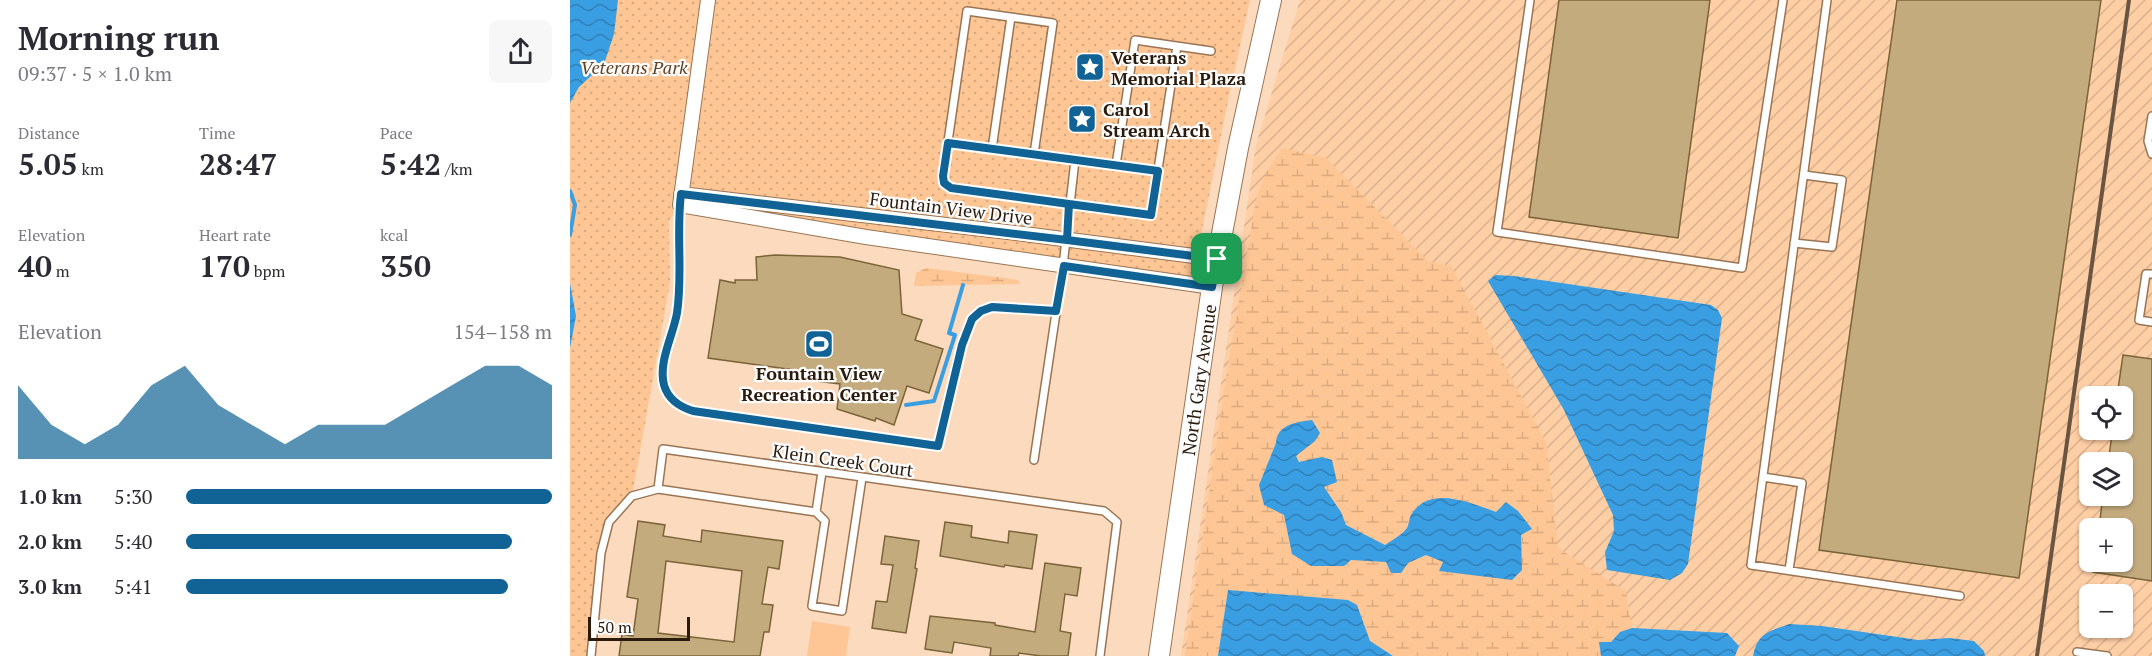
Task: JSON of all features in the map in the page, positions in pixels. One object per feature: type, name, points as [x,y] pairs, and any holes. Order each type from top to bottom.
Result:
[{"type":"street","points":[[708,0],[680,199],[866,237],[1212,287]]},
{"type":"street","name":"North Gary Avenue","points":[[1159,656],[1212,287],[1271,0]]},
{"type":"street","name":"Fountain View Drive","points":[[680,199],[1067,240],[1217,259]]},
{"type":"lane","points":[[1530,0],[1497,232],[1742,268],[1782,0]]},
{"type":"lane","points":[[1827,0],[1751,565],[1960,596]]},
{"type":"lane","points":[[1034,154],[1053,23],[967,11],[943,176],[944,183],[951,188],[1151,215],[1177,45]]},
{"type":"lane","points":[[992,149],[1011,17]]},
{"type":"lane","points":[[1116,165],[1135,39],[1211,51]]},
{"type":"lane","points":[[2152,116],[2148,141],[2152,154]]},
{"type":"lane","points":[[948,143],[1158,171]]},
{"type":"lane","points":[[1034,460],[1064,266],[1075,160]]},
{"type":"lane","points":[[1794,243],[1832,247],[1842,180],[1804,175]]},
{"type":"lane","points":[[680,199],[677,312],[662,376],[664,387],[680,407],[693,411],[938,446],[962,345],[972,319],[981,311],[992,307],[1056,311]]},
{"type":"lane","points":[[2152,274],[2146,274],[2139,320],[2152,322]]},
{"type":"lane","name":"Klein Creek Court","points":[[658,489],[663,449],[1104,511],[1117,522],[1100,656]]},
{"type":"lane","points":[[816,512],[822,472]]},
{"type":"lane","points":[[591,656],[601,553],[609,522],[632,496],[658,489],[816,512],[825,521],[812,606],[842,611],[862,477]]},
{"type":"lane","points":[[1763,477],[1802,483],[1789,570]]},
{"type":"lane","points":[[2078,652],[2108,656]]},
{"type":"shaded area","points":[[1300,0],[2152,0],[2152,656],[1181,656],[1256,145]]},
{"type":"green space","name":"Veterans Park","points":[[570,0],[1250,0],[1192,280],[680,205],[669,221],[670,283],[632,496],[609,522],[601,553],[591,656],[570,656]]},
{"type":"green space","points":[[1282,148],[1326,158],[1428,261],[1451,266],[1546,442],[1558,548],[1626,591],[1632,628],[1612,656],[1185,656],[1227,372],[1256,200],[1266,173]]},
{"type":"green space","points":[[926,268],[1017,280],[1021,284],[914,286],[916,273]]},
{"type":"green space","points":[[812,621],[850,627],[846,656],[807,656]]},
{"type":"water","points":[[570,0],[618,0],[614,34],[604,64],[579,87],[570,103]]},
{"type":"water","points":[[1495,275],[1711,305],[1718,310],[1722,318],[1688,564],[1682,573],[1670,580],[1607,570],[1605,552],[1614,531],[1613,515],[1564,410],[1488,281]]},
{"type":"water","points":[[570,283],[576,316],[570,348]]},
{"type":"water","points":[[1312,420],[1320,433],[1315,441],[1296,456],[1299,462],[1322,457],[1332,460],[1337,482],[1324,487],[1341,512],[1346,525],[1385,545],[1408,527],[1411,515],[1428,500],[1451,498],[1496,512],[1506,502],[1518,511],[1532,529],[1521,535],[1522,570],[1512,580],[1439,571],[1443,562],[1426,555],[1408,563],[1401,573],[1391,573],[1386,562],[1351,560],[1344,566],[1311,566],[1292,554],[1284,515],[1264,505],[1259,485],[1280,432],[1289,425]]},
{"type":"water","points":[[1228,590],[1348,600],[1357,605],[1370,641],[1393,656],[1218,656]]},
{"type":"water","points":[[1789,624],[1822,626],[1918,640],[1949,638],[1974,641],[1984,651],[1985,656],[1753,656],[1758,642],[1765,634]]},
{"type":"water","points":[[1632,628],[1727,633],[1739,646],[1735,656],[1601,656],[1599,642],[1611,642],[1620,632]]},
{"type":"building","points":[[1559,0],[1710,0],[1678,238],[1529,217]]},
{"type":"building","points":[[1897,0],[2101,0],[2019,578],[1819,550]]},
{"type":"building","name":"Fountain View Recreation Center","points":[[775,255],[840,257],[899,270],[902,314],[922,320],[915,340],[943,349],[929,393],[907,386],[894,425],[876,418],[875,421],[837,409],[840,384],[808,380],[809,372],[708,358],[720,280],[735,283],[735,280],[757,280],[756,257]]},
{"type":"building","points":[[2123,355],[2152,359],[2152,581],[2093,572],[2133,572],[2133,518],[2100,518],[2102,506],[2133,506],[2133,452],[2110,452],[2111,440],[2133,440],[2133,386],[2118,386]]},
{"type":"building","points":[[638,521],[665,525],[663,536],[701,542],[702,530],[783,541],[779,569],[768,567],[762,604],[773,605],[769,632],[764,632],[760,656],[619,656],[622,634],[633,636],[638,599],[627,597]],"holes":[[[666,561],[742,571],[734,642],[658,633]]]},
{"type":"building","points":[[945,522],[972,526],[971,537],[1008,543],[1009,531],[1037,535],[1032,569],[1005,565],[1004,567],[940,556]]},
{"type":"building","points":[[885,536],[919,541],[915,568],[917,569],[906,633],[872,628],[876,601],[887,602],[893,565],[881,564]]},
{"type":"building","points":[[1045,563],[1081,568],[1077,596],[1065,594],[1060,631],[1071,633],[1068,656],[1019,653],[1018,656],[990,656],[991,648],[954,642],[952,653],[925,649],[930,616],[995,623],[995,625],[1035,632]]},
{"type":"waterway","points":[[570,191],[575,205],[570,235]]},
{"type":"waterway","points":[[906,405],[934,401],[955,335],[949,333],[963,285]]},
{"type":"railway","points":[[2037,656],[2129,0]]},
{"type":"place","name":"Veterans Memorial Plaza","points":[[1090,67]]},
{"type":"place","name":"Carol Stream Arch","points":[[1082,119]]},
{"type":"place","name":"Fountain View Recreation Center","points":[[819,344]]},
{"type":"route","points":[[1217,259],[1067,240],[1069,204],[951,188],[944,183],[948,143],[1158,171],[1151,215],[1069,204],[1068,227],[1067,240],[681,194],[677,312],[663,364],[664,387],[680,407],[693,411],[938,446],[962,345],[972,319],[981,311],[992,307],[1056,311],[1064,266],[1212,287],[1217,259]]}]
